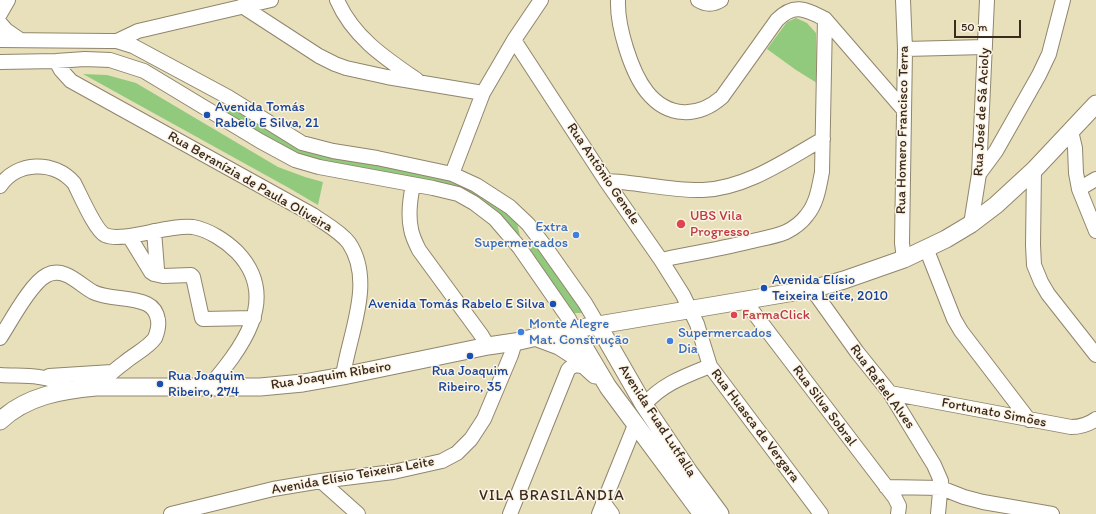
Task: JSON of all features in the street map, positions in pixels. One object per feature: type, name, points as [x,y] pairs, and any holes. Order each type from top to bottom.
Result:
[{"type":"main road","points":[[515,342],[535,337],[691,309],[812,289],[844,280],[904,259],[971,224],[996,205],[1034,170],[1096,104]]},
{"type":"main road","name":"Avenida Fuad Lutfalla","points":[[598,326],[644,405],[702,514]]},
{"type":"main road","name":"Avenida Fuad Lutfalla","points":[[574,330],[608,387],[635,425],[672,460],[720,514]]},
{"type":"main road","points":[[535,337],[559,346],[586,367],[608,387]]},
{"type":"main road","name":"Rua Joaquim Ribeiro","points":[[41,396],[72,389],[96,387],[260,387],[303,383],[515,342]]},
{"type":"main road","points":[[0,421],[20,407],[41,396]]},
{"type":"street","points":[[0,14],[8,0]]},
{"type":"street","points":[[116,41],[138,31],[236,5],[271,0]]},
{"type":"street","points":[[337,0],[350,24],[375,50],[420,82]]},
{"type":"street","points":[[452,174],[483,93],[514,40],[541,0]]},
{"type":"street","points":[[618,0],[619,21],[625,44],[642,85],[648,94],[670,110],[692,112],[703,110],[714,104],[722,97],[777,20],[785,12],[791,9],[812,12],[825,19],[903,109]]},
{"type":"street","points":[[698,0],[710,4],[721,0]]},
{"type":"street","name":"Rua Homero Francisco Terra","points":[[904,0],[905,49],[902,243],[904,259]]},
{"type":"street","name":"Rua José de Sá Acioly","points":[[971,224],[979,174],[987,0]]},
{"type":"street","points":[[979,174],[996,151],[1039,75],[1048,54],[1063,0]]},
{"type":"street","points":[[236,5],[334,64],[387,77],[483,93]]},
{"type":"street","points":[[661,260],[770,237],[787,231],[799,224],[808,215],[813,206],[819,188],[822,172],[825,19]]},
{"type":"street","points":[[0,23],[6,30],[19,39]]},
{"type":"street","points":[[0,40],[116,41],[134,46],[228,98],[302,143],[332,151],[377,158],[452,174],[476,185],[510,207],[528,224],[585,303],[598,326]]},
{"type":"street","name":"Rua Antônio Genele","points":[[514,40],[606,180],[661,260],[691,309]]},
{"type":"street","points":[[905,49],[986,47]]},
{"type":"street","points":[[0,62],[85,59],[110,60],[144,71],[260,141],[295,160],[319,167],[458,194],[474,203],[496,220],[519,247],[569,319],[574,330]]},
{"type":"street","name":"Rua Beranízia de Paula Oliveira","points":[[56,61],[71,82],[313,214],[335,230],[348,243],[360,272],[361,280],[356,316],[343,376]]},
{"type":"street","points":[[217,115],[228,98]]},
{"type":"street","points":[[1071,131],[1075,148],[1076,173],[1079,189],[1096,231]]},
{"type":"street","points":[[606,180],[703,190],[729,186],[748,180],[784,162],[823,139]]},
{"type":"street","points":[[0,186],[9,175],[23,168],[36,166],[53,169],[69,178],[74,183],[95,223],[102,233],[114,237],[193,227],[204,231],[231,246],[244,260],[254,281],[256,308],[254,318],[242,344],[208,388]]},
{"type":"street","points":[[1034,170],[1034,265],[1048,294],[1096,355]]},
{"type":"street","points":[[1079,189],[1096,178]]},
{"type":"street","points":[[413,185],[410,197],[410,219],[411,230],[416,243],[488,346]]},
{"type":"street","points":[[154,231],[157,270],[154,274]]},
{"type":"street","points":[[129,236],[151,272],[154,274],[163,276],[191,275],[193,277],[203,319],[254,318]]},
{"type":"street","points":[[519,247],[537,236]]},
{"type":"street","points":[[926,248],[958,325],[1029,420]]},
{"type":"street","points":[[0,338],[36,284],[47,275],[59,272],[100,295],[132,300],[152,307],[159,321],[158,330],[154,338],[96,387]]},
{"type":"street","name":"Rua Rafael Alves","points":[[812,289],[852,345],[890,394],[934,465],[941,481],[938,514]]},
{"type":"street","name":"Rua Silva Sobral","points":[[744,300],[898,502],[898,514]]},
{"type":"street","name":"Rua Huasca de Vergara","points":[[691,309],[710,366],[814,511]]},
{"type":"street","name":"Avenida Elísio Teixeira Leite","points":[[171,514],[273,489],[393,472],[442,461],[457,452],[471,438],[484,419],[515,342]]},
{"type":"street","points":[[510,514],[568,370],[575,365],[586,367]]},
{"type":"street","points":[[644,405],[651,396],[677,378],[710,366]]},
{"type":"street","points":[[39,377],[117,368]]},
{"type":"street","points":[[117,368],[120,378],[126,387]]},
{"type":"street","points":[[224,368],[235,387]]},
{"type":"street","name":"Rua Joaquim Ribeiro","points":[[0,375],[39,377],[62,383],[72,389]]},
{"type":"street","name":"Rua Joaquim Ribeiro","points":[[15,376],[35,388],[41,396]]},
{"type":"street","name":"Fortunato Simões","points":[[890,394],[1071,427],[1081,427],[1096,419]]},
{"type":"street","points":[[612,514],[601,508],[635,425]]},
{"type":"street","points":[[321,481],[358,514]]},
{"type":"street","points":[[886,487],[941,488],[964,497],[983,502],[1052,514]]},
{"type":"green space","points":[[796,18],[807,23],[816,33],[817,83],[767,49],[787,22]]},
{"type":"green space","points":[[83,74],[107,75],[136,83],[278,167],[323,182],[318,205],[289,188]]},
{"type":"green space","points":[[230,106],[247,116],[379,165],[438,177],[461,185],[487,198],[506,211],[517,223],[520,236],[488,206],[378,172],[315,159],[290,150],[227,113]]},
{"type":"green space","points":[[536,245],[583,313],[573,313],[563,301],[528,250]]},
{"type":"place","name":"Avenida Tomás Rabelo E Silva, 21","points":[[207,115]]},
{"type":"place","name":"UBS Vila Progresso","points":[[681,224]]},
{"type":"place","name":"Extra Supermercados","points":[[576,235]]},
{"type":"place","name":"Avenida Elísio Teixeira Leite, 2010","points":[[764,288]]},
{"type":"place","name":"Avenida Tomás Rabelo E Silva","points":[[553,304]]},
{"type":"place","name":"FarmaClick","points":[[734,315]]},
{"type":"place","name":"Monte Alegre Mat. Construção","points":[[521,332]]},
{"type":"place","name":"Supermercados Dia","points":[[670,341]]},
{"type":"place","name":"Rua Joaquim Ribeiro, 35","points":[[470,356]]},
{"type":"place","name":"Rua Joaquim Ribeiro, 274","points":[[160,384]]},
{"type":"district","name":"VILA BRASILÂNDIA","points":[[552,496]]}]
